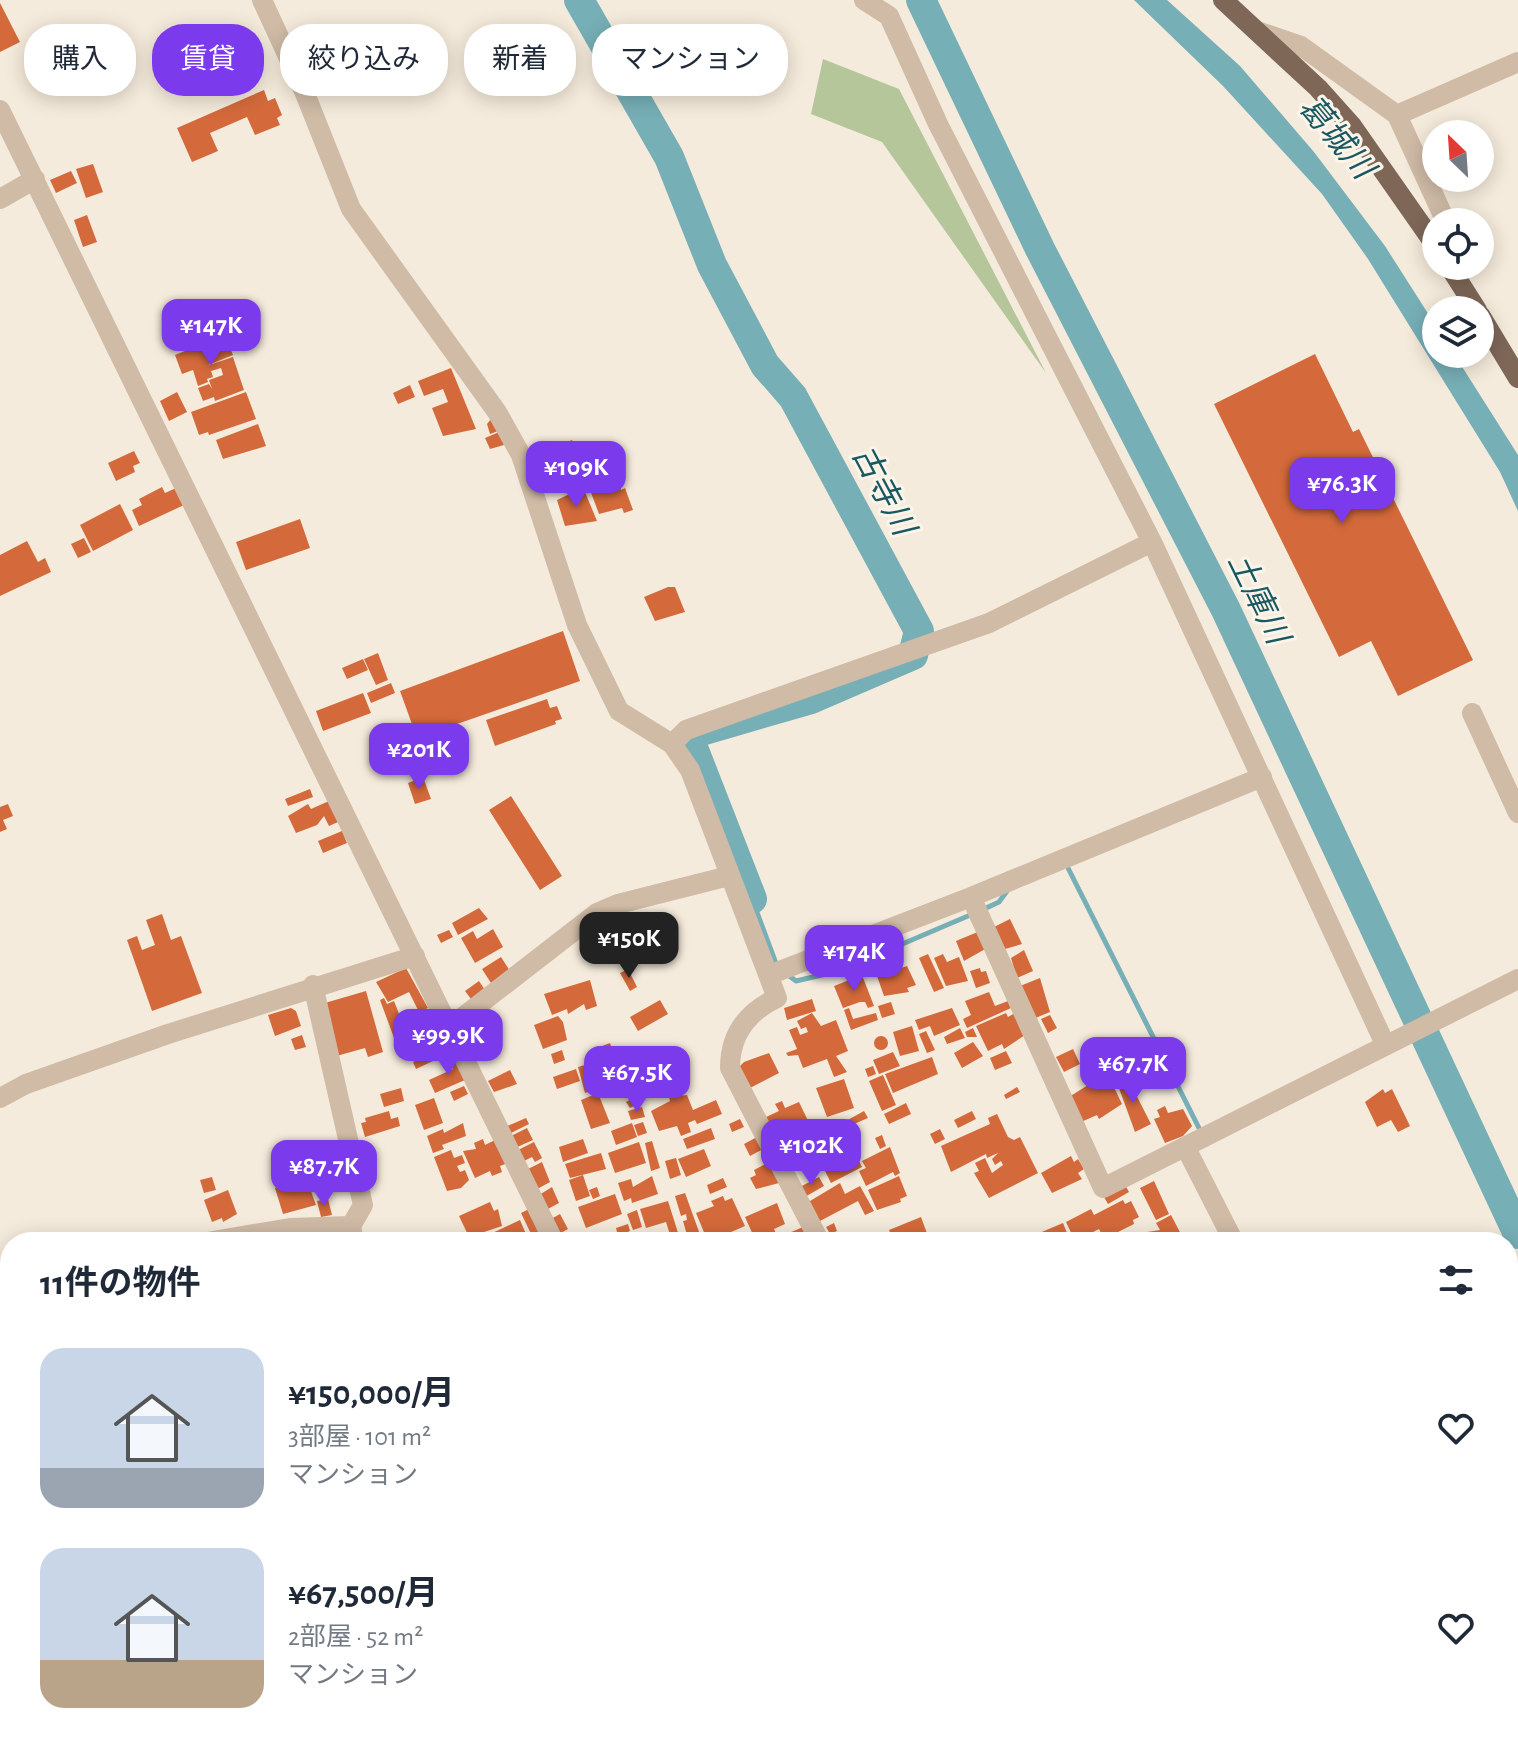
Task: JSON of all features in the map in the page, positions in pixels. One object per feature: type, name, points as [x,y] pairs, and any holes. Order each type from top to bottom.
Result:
[{"type":"main road","points":[[1223,0],[1318,88],[1352,126],[1422,226]]},
{"type":"main road","points":[[1494,338],[1518,378]]},
{"type":"street","points":[[262,0],[304,91],[351,209],[497,412],[521,455],[577,625],[619,711],[672,744],[690,770],[777,998],[761,1006],[743,1022],[730,1052],[730,1068],[815,1232]]},
{"type":"street","points":[[864,0],[889,16],[910,55],[938,124],[1152,542],[1262,777],[1394,1040]]},
{"type":"street","points":[[1257,31],[1301,46],[1397,115],[1440,208]]},
{"type":"street","points":[[1397,115],[1518,62]]},
{"type":"street","points":[[0,110],[549,1232]]},
{"type":"street","points":[[0,199],[35,179]]},
{"type":"street","points":[[672,744],[686,730],[989,623],[1152,542]]},
{"type":"street","points":[[1472,713],[1518,813]]},
{"type":"street","points":[[769,975],[971,897],[1262,777]]},
{"type":"street","points":[[450,1027],[597,913],[618,904],[729,876]]},
{"type":"street","points":[[971,897],[1103,1188],[1518,979]]},
{"type":"street","points":[[0,1098],[26,1084],[313,985],[415,956]]},
{"type":"street","points":[[313,985],[363,1205],[353,1232]]},
{"type":"street","points":[[1186,1148],[1229,1232]]},
{"type":"street","points":[[266,1232],[290,1228],[331,1232]]},
{"type":"green space","points":[[823,59],[899,89],[1046,373],[882,142],[811,114]]},
{"type":"water","points":[[1134,0],[1167,0],[1240,66],[1314,152],[1385,246],[1422,304],[1422,346],[1368,259],[1322,194],[1223,86]]},
{"type":"water","points":[[1436,368],[1463,368],[1518,455],[1518,511],[1500,472]]},
{"type":"building","points":[[0,3],[20,42],[0,52]]},
{"type":"building","points":[[264,90],[268,101],[275,98],[282,115],[277,118],[280,125],[255,135],[247,117],[210,133],[218,151],[192,162],[177,128],[250,96],[264,96]]},
{"type":"building","points":[[93,164],[103,192],[86,198],[76,169]]},
{"type":"building","points":[[71,171],[77,183],[56,193],[50,180]]},
{"type":"building","points":[[87,215],[97,242],[83,247],[74,220]]},
{"type":"building","points":[[214,334],[216,338],[225,335],[233,355],[206,366],[233,357],[244,390],[215,401],[214,397],[203,401],[198,388],[209,384],[212,389],[209,380],[223,375],[221,368],[211,371],[213,377],[198,386],[193,370],[182,374],[175,355],[185,351],[183,346]]},
{"type":"building","points":[[1315,354],[1353,432],[1359,429],[1473,660],[1398,696],[1371,641],[1339,657],[1214,404]]},
{"type":"building","points":[[451,368],[476,429],[443,436],[432,408],[448,402],[443,389],[424,396],[418,381]]},
{"type":"building","points":[[410,385],[415,397],[398,404],[393,393]]},
{"type":"building","points":[[177,392],[187,412],[169,421],[160,401]]},
{"type":"building","points":[[246,392],[256,419],[209,435],[208,432],[199,435],[191,412]]},
{"type":"building","points":[[491,419],[498,431],[490,434],[487,424]]},
{"type":"building","points":[[258,424],[266,446],[223,459],[216,440]]},
{"type":"building","points":[[499,432],[504,445],[490,449],[485,438]]},
{"type":"building","points":[[572,440],[576,449],[564,454],[560,445]]},
{"type":"building","points":[[134,451],[140,463],[133,466],[135,472],[116,481],[108,463]]},
{"type":"building","points":[[608,476],[610,483],[618,480],[621,490],[625,488],[633,510],[624,513],[622,508],[599,514],[590,490],[599,486],[597,480]]},
{"type":"building","points":[[162,487],[165,493],[176,488],[184,505],[139,526],[132,510],[142,505],[139,499]]},
{"type":"building","points":[[578,490],[579,494],[585,492],[597,521],[565,526],[557,500]]},
{"type":"building","points":[[120,504],[133,530],[93,551],[80,525]]},
{"type":"building","points":[[300,519],[310,548],[246,570],[236,542]]},
{"type":"building","points":[[84,538],[91,552],[78,558],[71,544]]},
{"type":"building","points":[[27,541],[38,562],[45,558],[51,572],[0,596],[0,555]]},
{"type":"building","points":[[675,587],[685,612],[655,621],[644,597]]},
{"type":"building","points":[[563,631],[580,681],[417,738],[400,691]]},
{"type":"building","points":[[378,653],[388,680],[376,685],[364,659]]},
{"type":"building","points":[[363,659],[368,670],[347,679],[342,668]]},
{"type":"building","points":[[391,683],[395,693],[371,703],[367,693]]},
{"type":"building","points":[[363,693],[371,713],[323,731],[316,711]]},
{"type":"building","points":[[547,699],[550,708],[557,706],[562,719],[495,746],[486,720]]},
{"type":"building","points":[[418,761],[422,771],[417,773],[413,763]]},
{"type":"building","points":[[423,777],[431,799],[415,804],[408,783]]},
{"type":"building","points":[[310,789],[313,797],[288,806],[285,799]]},
{"type":"building","points":[[511,796],[562,876],[540,890],[489,810]]},
{"type":"building","points":[[329,801],[338,822],[329,826],[324,816],[317,825],[296,833],[288,816],[308,804],[311,809]]},
{"type":"building","points":[[8,804],[13,816],[3,820],[7,829],[0,832],[0,807]]},
{"type":"building","points":[[342,831],[347,843],[323,853],[318,841]]},
{"type":"building","points":[[479,908],[488,919],[458,935],[452,923]]},
{"type":"building","points":[[162,914],[171,940],[181,936],[202,993],[152,1011],[127,940],[137,936],[142,950],[155,945],[146,920]]},
{"type":"building","points":[[1010,919],[1022,944],[1005,949],[994,927]]},
{"type":"building","points":[[493,929],[503,947],[475,963],[461,938],[473,931],[477,939]]},
{"type":"building","points":[[449,930],[453,937],[441,943],[437,935]]},
{"type":"building","points":[[980,931],[987,948],[964,961],[956,941]]},
{"type":"building","points":[[1024,950],[1033,971],[1017,978],[1011,958]]},
{"type":"building","points":[[928,954],[944,988],[934,992],[919,958]]},
{"type":"building","points":[[943,954],[947,962],[959,957],[968,981],[946,986],[934,958]]},
{"type":"building","points":[[501,957],[510,971],[491,983],[482,969]]},
{"type":"building","points":[[907,966],[916,985],[907,988],[909,992],[884,996],[877,976]]},
{"type":"building","points":[[406,968],[428,1008],[419,1012],[409,992],[388,1002],[376,982]]},
{"type":"building","points":[[980,968],[981,972],[986,971],[990,983],[976,988],[970,971]]},
{"type":"building","points":[[628,969],[637,987],[630,991],[620,973]]},
{"type":"building","points":[[862,975],[874,1006],[868,1008],[865,1002],[860,1002],[843,1008],[834,986]]},
{"type":"building","points":[[1040,978],[1050,1012],[1033,1019],[1020,986]]},
{"type":"building","points":[[590,980],[597,1006],[586,1010],[584,1004],[568,1014],[567,1009],[552,1015],[544,994]]},
{"type":"building","points":[[479,981],[485,990],[471,999],[465,991]]},
{"type":"building","points":[[366,991],[383,1052],[368,1057],[365,1048],[333,1057],[318,1005]]},
{"type":"building","points":[[989,992],[995,1006],[1008,1001],[1011,1008],[967,1028],[963,1019],[971,1015],[965,1001]]},
{"type":"building","points":[[384,998],[387,1004],[394,1001],[405,1029],[433,1015],[438,1028],[397,1046],[380,1000]]},
{"type":"building","points":[[812,999],[816,1011],[787,1020],[784,1008]]},
{"type":"building","points":[[660,1000],[668,1014],[638,1031],[630,1017]]},
{"type":"building","points":[[891,1002],[895,1014],[882,1018],[878,1006]]},
{"type":"building","points":[[291,1008],[296,1011],[301,1026],[275,1036],[268,1015]]},
{"type":"building","points":[[849,1008],[853,1019],[876,1013],[878,1020],[851,1030],[844,1010]]},
{"type":"building","points":[[952,1008],[960,1025],[934,1036],[930,1026],[919,1030],[915,1020]]},
{"type":"building","points":[[812,1013],[821,1026],[836,1020],[848,1051],[836,1056],[847,1072],[834,1077],[827,1059],[803,1068],[798,1055],[788,1056],[786,1053],[797,1049],[789,1030],[797,1027],[800,1035],[808,1032],[806,1027],[801,1029],[797,1021]]},
{"type":"building","points":[[1006,1013],[1008,1017],[1015,1013],[1025,1035],[1004,1049],[1002,1044],[988,1051],[976,1026]]},
{"type":"building","points":[[1050,1015],[1057,1028],[1048,1033],[1041,1019]]},
{"type":"building","points":[[558,1016],[563,1022],[567,1040],[543,1049],[534,1025]]},
{"type":"building","points":[[480,1017],[487,1031],[470,1040],[465,1030],[470,1027],[468,1023]]},
{"type":"building","points":[[912,1026],[919,1051],[900,1056],[893,1032]]},
{"type":"building","points":[[960,1028],[965,1038],[947,1044],[944,1037]]},
{"type":"building","points":[[973,1028],[977,1037],[967,1037],[965,1032]]},
{"type":"building","points":[[926,1031],[935,1050],[927,1053],[919,1034]]},
{"type":"building","points":[[302,1035],[306,1047],[295,1050],[291,1039]]},
{"type":"building","points":[[444,1036],[452,1052],[416,1069],[413,1062],[421,1058],[418,1052]]},
{"type":"building","points":[[881,1036],[888,1043],[881,1050],[874,1043]]},
{"type":"building","points":[[973,1042],[983,1056],[962,1068],[954,1053]]},
{"type":"building","points":[[610,1043],[613,1052],[605,1054],[602,1046]]},
{"type":"building","points":[[412,1045],[415,1052],[402,1058],[399,1051]]},
{"type":"building","points":[[1073,1049],[1080,1064],[1064,1072],[1056,1057]]},
{"type":"building","points":[[562,1050],[565,1060],[554,1064],[551,1054]]},
{"type":"building","points":[[1006,1051],[1012,1063],[995,1070],[990,1058]]},
{"type":"building","points":[[893,1052],[900,1066],[879,1074],[873,1060]]},
{"type":"building","points":[[769,1053],[779,1073],[748,1089],[738,1068],[744,1062]]},
{"type":"building","points":[[453,1054],[465,1080],[435,1093],[429,1080],[453,1069],[447,1057]]},
{"type":"building","points":[[611,1057],[619,1083],[585,1093],[578,1067]]},
{"type":"building","points":[[932,1057],[938,1074],[893,1093],[885,1074]]},
{"type":"building","points":[[638,1064],[645,1075],[637,1080],[630,1069]]},
{"type":"building","points":[[873,1066],[876,1074],[868,1077],[865,1069]]},
{"type":"building","points":[[576,1069],[580,1081],[557,1089],[553,1077]]},
{"type":"building","points":[[510,1070],[517,1084],[494,1092],[488,1081]]},
{"type":"building","points":[[668,1075],[671,1084],[653,1091],[650,1082]]},
{"type":"building","points":[[883,1075],[896,1105],[882,1111],[869,1081]]},
{"type":"building","points":[[1126,1075],[1151,1124],[1135,1132],[1116,1080]]},
{"type":"building","points":[[625,1076],[635,1094],[629,1097],[619,1080]]},
{"type":"building","points":[[844,1079],[854,1108],[827,1117],[816,1088]]},
{"type":"building","points":[[1110,1079],[1122,1104],[1099,1119],[1097,1115],[1081,1122],[1069,1097],[1096,1080],[1098,1085]]},
{"type":"building","points":[[464,1086],[468,1094],[454,1101],[450,1092]]},
{"type":"building","points":[[1017,1087],[1020,1092],[1006,1099],[1004,1095]]},
{"type":"building","points":[[401,1088],[404,1101],[384,1107],[380,1094]]},
{"type":"building","points":[[1383,1089],[1385,1093],[1392,1089],[1410,1126],[1398,1132],[1391,1120],[1377,1127],[1365,1102]]},
{"type":"building","points":[[598,1093],[610,1123],[591,1129],[581,1100]]},
{"type":"building","points":[[687,1095],[693,1110],[716,1100],[722,1114],[697,1124],[695,1120],[688,1123],[691,1132],[681,1136],[677,1126],[659,1131],[651,1111],[670,1101],[669,1097]]},
{"type":"building","points":[[637,1096],[640,1103],[630,1108],[626,1102]]},
{"type":"building","points":[[434,1098],[443,1123],[424,1130],[415,1105]]},
{"type":"building","points":[[782,1101],[785,1108],[799,1102],[812,1129],[799,1135],[804,1145],[801,1146],[794,1138],[777,1147],[764,1118],[779,1111],[775,1104]]},
{"type":"building","points":[[906,1103],[911,1114],[889,1124],[884,1114]]},
{"type":"building","points":[[1165,1106],[1168,1113],[1183,1109],[1192,1126],[1183,1136],[1165,1143],[1154,1119],[1160,1117],[1157,1110]]},
{"type":"building","points":[[642,1107],[645,1117],[631,1120],[628,1111]]},
{"type":"building","points":[[389,1111],[391,1119],[398,1117],[400,1126],[365,1137],[361,1123],[366,1122],[365,1118]]},
{"type":"building","points":[[864,1111],[868,1118],[847,1127],[844,1122]]},
{"type":"building","points":[[972,1111],[976,1119],[958,1128],[954,1120]]},
{"type":"building","points":[[997,1114],[1008,1137],[1014,1140],[1020,1137],[1038,1173],[989,1198],[974,1173],[979,1171],[975,1163],[985,1158],[992,1173],[1003,1165],[1001,1161],[995,1165],[992,1159],[998,1153],[987,1158],[986,1154],[951,1172],[941,1146],[990,1124],[988,1118]]},
{"type":"building","points":[[526,1118],[529,1124],[509,1134],[505,1127]]},
{"type":"building","points":[[740,1119],[744,1127],[732,1132],[729,1124]]},
{"type":"building","points":[[643,1122],[647,1133],[638,1136],[634,1125]]},
{"type":"building","points":[[463,1123],[466,1136],[442,1145],[444,1149],[433,1153],[427,1136],[443,1129],[444,1133]]},
{"type":"building","points":[[632,1123],[637,1137],[616,1145],[611,1131]]},
{"type":"building","points":[[527,1128],[533,1140],[515,1148],[509,1137]]},
{"type":"building","points":[[711,1128],[715,1139],[687,1149],[683,1139]]},
{"type":"building","points":[[940,1129],[945,1139],[935,1144],[930,1134]]},
{"type":"building","points":[[882,1135],[886,1146],[880,1149],[875,1138]]},
{"type":"building","points":[[854,1136],[855,1139],[849,1142],[862,1167],[831,1183],[817,1155]]},
{"type":"building","points":[[757,1137],[763,1149],[750,1156],[744,1144]]},
{"type":"building","points":[[483,1139],[485,1145],[497,1139],[508,1163],[500,1166],[502,1172],[492,1176],[490,1171],[475,1178],[463,1151],[476,1149],[474,1143]]},
{"type":"building","points":[[583,1139],[588,1153],[563,1162],[559,1147]]},
{"type":"building","points":[[652,1141],[660,1168],[651,1171],[645,1143]]},
{"type":"building","points":[[534,1142],[542,1158],[535,1162],[532,1157],[522,1162],[516,1151]]},
{"type":"building","points":[[639,1142],[646,1163],[615,1173],[608,1153]]},
{"type":"building","points":[[890,1147],[900,1173],[895,1176],[893,1172],[866,1186],[859,1171],[866,1168],[862,1161]]},
{"type":"building","points":[[704,1149],[711,1166],[686,1177],[678,1159]]},
{"type":"building","points":[[451,1150],[454,1158],[462,1155],[465,1163],[457,1166],[460,1172],[465,1170],[469,1180],[461,1188],[447,1191],[434,1157]]},
{"type":"building","points":[[601,1153],[606,1169],[570,1178],[565,1164]]},
{"type":"building","points":[[1071,1156],[1074,1162],[1078,1159],[1084,1169],[1078,1173],[1082,1179],[1052,1193],[1041,1173]]},
{"type":"building","points":[[676,1158],[681,1175],[670,1179],[665,1161]]},
{"type":"building","points":[[542,1162],[550,1182],[539,1188],[534,1187],[526,1170]]},
{"type":"building","points":[[769,1162],[779,1183],[756,1189],[750,1178],[756,1175],[754,1170]]},
{"type":"building","points":[[305,1175],[316,1205],[283,1214],[275,1188],[293,1183],[291,1177]]},
{"type":"building","points":[[583,1175],[590,1196],[576,1201],[569,1180]]},
{"type":"building","points":[[652,1176],[658,1194],[632,1203],[631,1198],[624,1201],[618,1183],[631,1179],[633,1187]]},
{"type":"building","points":[[899,1176],[907,1196],[900,1199],[901,1202],[877,1210],[868,1190]]},
{"type":"building","points":[[212,1177],[216,1190],[204,1193],[200,1180]]},
{"type":"building","points":[[819,1177],[824,1186],[803,1198],[798,1188]]},
{"type":"building","points":[[723,1178],[727,1187],[710,1194],[707,1185]]},
{"type":"building","points":[[1154,1181],[1169,1214],[1156,1220],[1140,1188]]},
{"type":"building","points":[[840,1183],[845,1194],[860,1186],[874,1211],[865,1215],[858,1201],[820,1221],[805,1204]]},
{"type":"building","points":[[1125,1185],[1129,1192],[1108,1204],[1104,1197]]},
{"type":"building","points":[[552,1187],[559,1203],[546,1210],[539,1195]]},
{"type":"building","points":[[597,1187],[600,1196],[593,1199],[589,1190]]},
{"type":"building","points":[[228,1190],[237,1214],[223,1222],[222,1218],[212,1222],[204,1200]]},
{"type":"building","points":[[685,1193],[699,1232],[686,1232],[683,1221],[687,1220],[686,1214],[681,1216],[675,1196]]},
{"type":"building","points":[[615,1194],[622,1214],[586,1228],[578,1207]]},
{"type":"building","points":[[723,1196],[725,1201],[732,1198],[745,1226],[731,1232],[704,1232],[696,1213],[714,1206],[711,1201]]},
{"type":"building","points":[[328,1199],[332,1215],[321,1217],[317,1201]]},
{"type":"building","points":[[1123,1200],[1125,1204],[1131,1201],[1139,1217],[1133,1220],[1134,1224],[1118,1232],[1100,1232],[1099,1229],[1071,1232],[1066,1222],[1091,1209],[1094,1215]]},
{"type":"building","points":[[668,1201],[678,1232],[669,1232],[666,1222],[646,1228],[640,1209]]},
{"type":"building","points":[[490,1202],[494,1211],[498,1209],[502,1226],[484,1232],[467,1232],[459,1216]]},
{"type":"building","points":[[777,1203],[785,1224],[774,1229],[775,1232],[752,1232],[745,1217]]},
{"type":"building","points":[[531,1208],[543,1232],[530,1232],[521,1213]]},
{"type":"building","points":[[637,1210],[642,1227],[633,1230],[627,1214]]},
{"type":"building","points":[[560,1214],[568,1229],[558,1232],[551,1219]]},
{"type":"building","points":[[1171,1215],[1180,1232],[1147,1232],[1160,1230],[1156,1223]]},
{"type":"building","points":[[921,1217],[927,1232],[890,1232]]},
{"type":"building","points":[[520,1220],[525,1232],[494,1232]]},
{"type":"building","points":[[834,1223],[837,1231],[829,1232],[826,1227]]},
{"type":"building","points":[[1063,1223],[1067,1232],[1042,1232]]},
{"type":"building","points":[[628,1224],[630,1231],[617,1232],[616,1228]]},
{"type":"waterway","name":"古寺川","points":[[579,0],[669,157],[712,265],[765,365],[793,397],[919,631],[913,655],[811,699],[694,733],[690,740],[752,899]]},
{"type":"waterway","name":"土庫川","points":[[921,0],[1040,249],[1226,610],[1517,1232]]},
{"type":"waterway","points":[[1066,864],[1200,1130]]},
{"type":"waterway","points":[[984,909],[999,902],[1007,891]]},
{"type":"waterway","points":[[752,899],[777,966]]},
{"type":"waterway","points":[[788,975],[796,981],[839,971],[975,913]]},
{"type":"water label","name":"葛城川","points":[[1337,137]]}]
